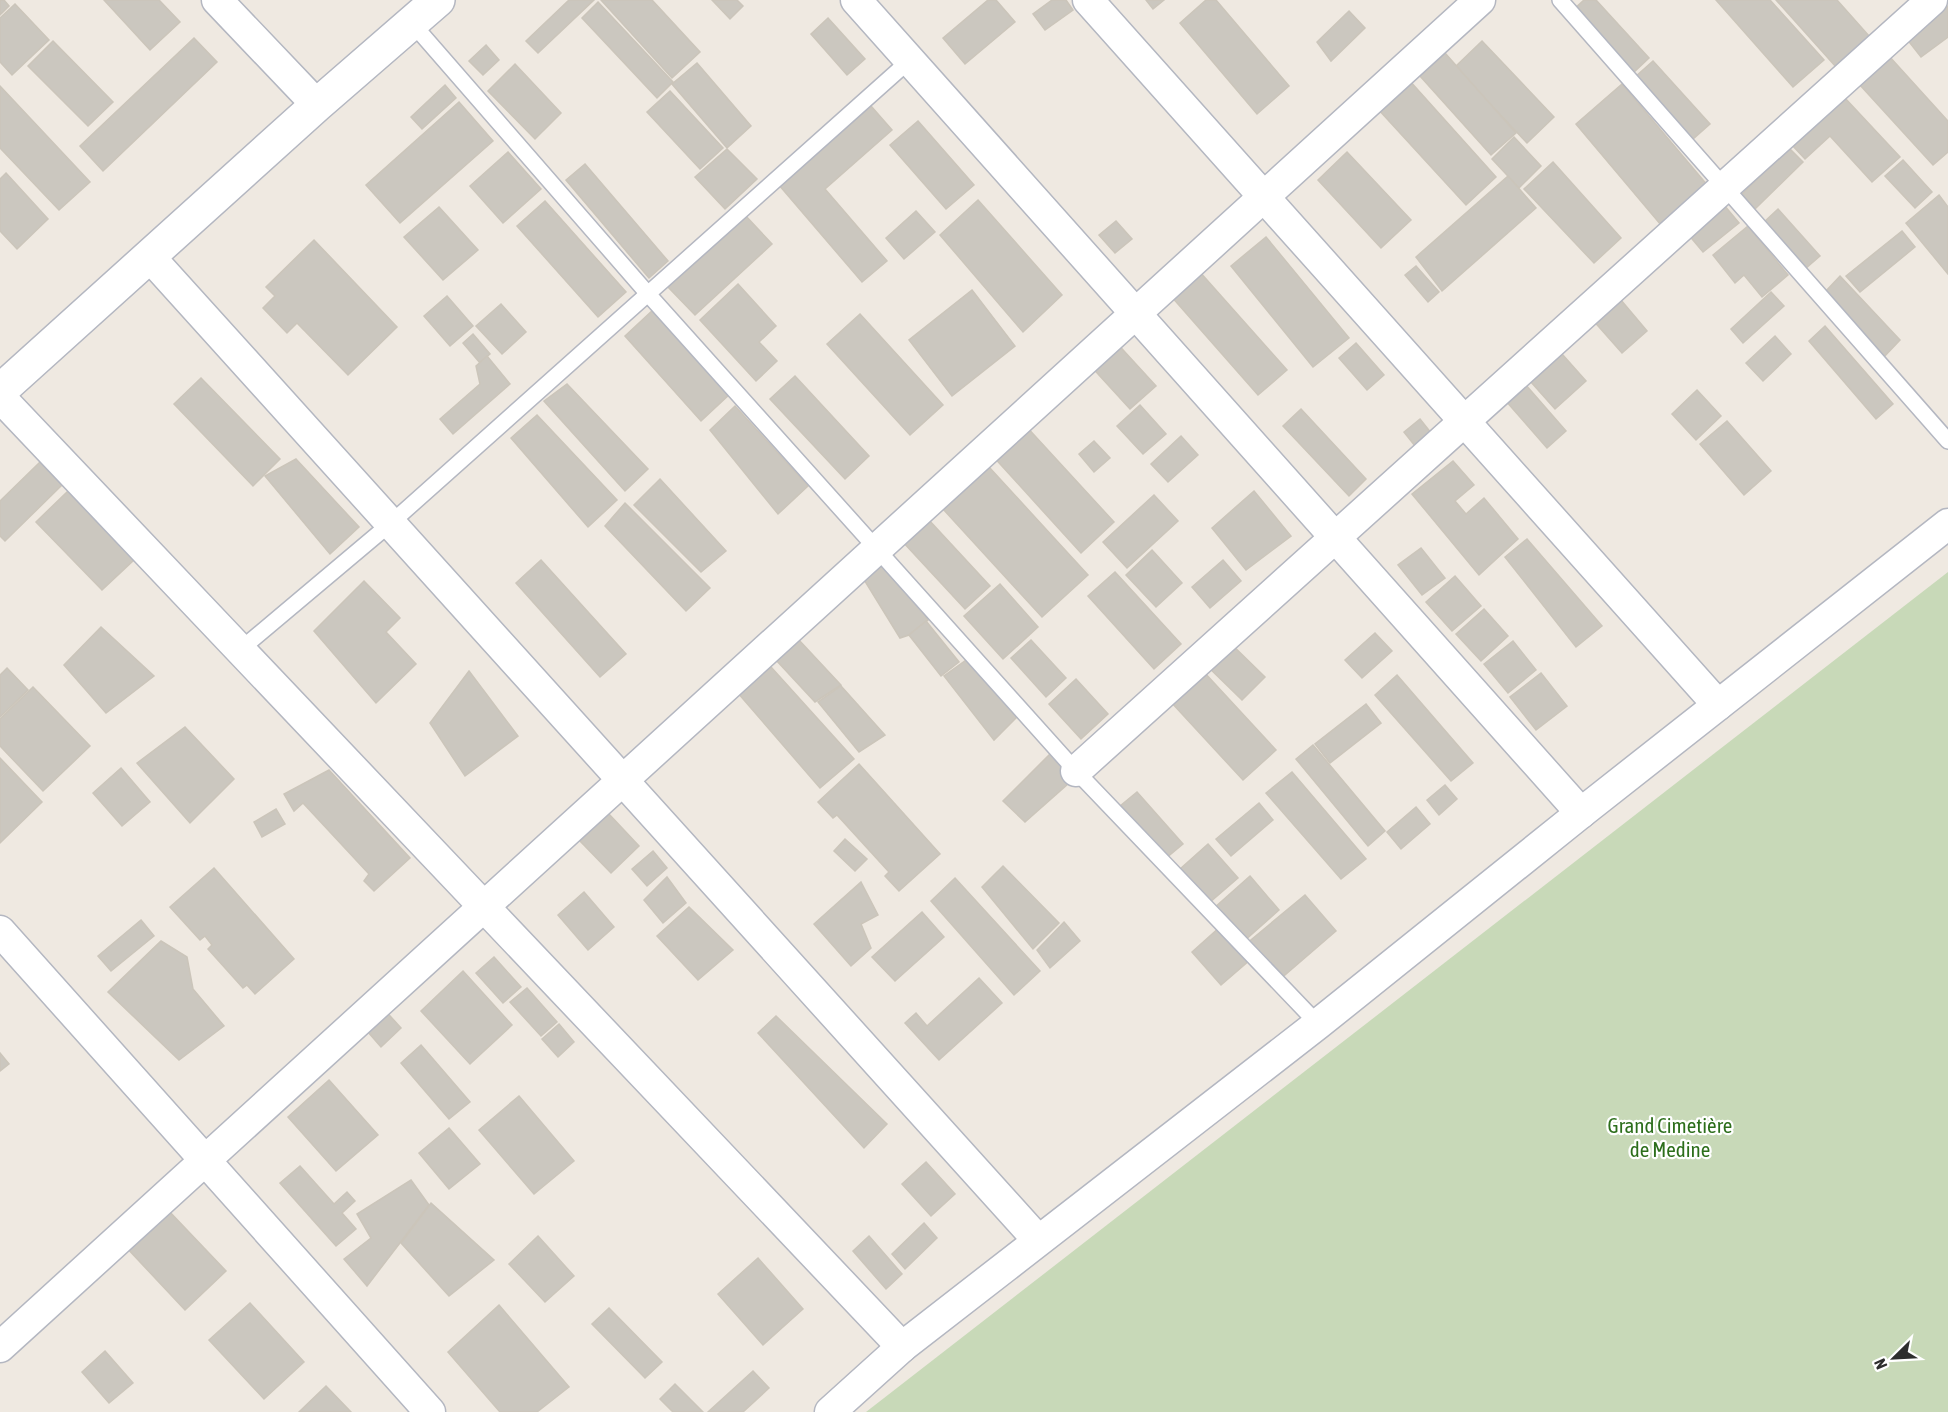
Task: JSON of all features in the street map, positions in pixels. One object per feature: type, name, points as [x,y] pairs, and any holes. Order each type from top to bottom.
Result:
[{"type":"street","points":[[217,0],[317,105]]},
{"type":"street","points":[[0,391],[317,105],[438,0]]},
{"type":"street","points":[[856,0],[1581,813]]},
{"type":"street","points":[[1088,0],[1718,705]]},
{"type":"street","points":[[0,1347],[1480,0]]},
{"type":"street","points":[[1076,771],[1932,0]]},
{"type":"street","points":[[149,256],[1038,1240]]},
{"type":"street","points":[[0,397],[902,1347]]},
{"type":"street","points":[[830,1412],[902,1347],[1318,1024],[1948,524]]},
{"type":"street","points":[[0,931],[430,1412]]},
{"type":"lane","points":[[1560,0],[1948,441]]},
{"type":"lane","points":[[412,23],[648,294],[1076,771],[1318,1024]]},
{"type":"lane","points":[[240,650],[391,523],[910,60]]},
{"type":"green space","name":"Grand Cimetière de Medine","points":[[1948,572],[1948,1412],[866,1412]]},
{"type":"building","points":[[0,0],[4,0],[9,6],[0,15]]},
{"type":"building","points":[[104,0],[159,0],[180,22],[150,50]]},
{"type":"building","points":[[569,0],[594,0],[538,53],[526,41]]},
{"type":"building","points":[[601,0],[652,0],[700,52],[672,78]]},
{"type":"building","points":[[712,0],[737,0],[743,6],[730,19]]},
{"type":"building","points":[[988,0],[996,0],[1015,22],[965,64],[943,38]]},
{"type":"building","points":[[1052,0],[1066,0],[1073,10],[1045,30],[1033,14]]},
{"type":"building","points":[[1146,0],[1164,0],[1153,9]]},
{"type":"building","points":[[1206,0],[1216,0],[1289,86],[1257,114],[1180,23]]},
{"type":"building","points":[[1584,0],[1596,0],[1649,58],[1632,74],[1573,10]]},
{"type":"building","points":[[1716,0],[1770,0],[1824,60],[1793,87]]},
{"type":"building","points":[[1776,0],[1837,0],[1869,36],[1836,67]]},
{"type":"building","points":[[598,2],[673,82],[657,98],[582,18]]},
{"type":"building","points":[[15,4],[49,40],[12,75],[0,62],[0,18]]},
{"type":"building","points":[[1948,6],[1948,37],[1921,57],[1906,38]]},
{"type":"building","points":[[1349,11],[1365,28],[1331,61],[1317,42]]},
{"type":"building","points":[[828,18],[865,59],[847,75],[811,34]]},
{"type":"building","points":[[194,38],[217,62],[103,171],[80,146]]},
{"type":"building","points":[[53,41],[113,102],[88,126],[28,66]]},
{"type":"building","points":[[1482,41],[1554,117],[1527,143],[1455,67]]},
{"type":"building","points":[[486,45],[499,60],[483,75],[469,61]]},
{"type":"building","points":[[1879,45],[1948,121],[1948,152],[1933,165],[1849,73]]},
{"type":"building","points":[[1445,53],[1516,133],[1491,155],[1420,76]]},
{"type":"building","points":[[1653,61],[1710,124],[1692,140],[1635,77]]},
{"type":"building","points":[[697,63],[751,126],[727,148],[672,84]]},
{"type":"building","points":[[515,64],[561,113],[535,139],[488,91]]},
{"type":"building","points":[[1409,80],[1496,177],[1466,205],[1378,109]]},
{"type":"building","points":[[1622,84],[1708,186],[1661,225],[1576,124]]},
{"type":"building","points":[[445,85],[456,98],[422,129],[411,117]]},
{"type":"building","points":[[0,86],[90,182],[59,210],[0,148]]},
{"type":"building","points":[[670,91],[723,148],[700,169],[647,112]]},
{"type":"building","points":[[1844,97],[1900,157],[1872,182],[1830,136],[1805,159],[1792,145]]},
{"type":"building","points":[[459,102],[493,141],[400,223],[366,185]]},
{"type":"building","points":[[871,106],[892,130],[825,189],[887,261],[862,282],[779,185]]},
{"type":"building","points":[[918,121],[974,185],[946,209],[890,145]]},
{"type":"building","points":[[1514,137],[1541,166],[1519,188],[1492,159]]},
{"type":"building","points":[[1789,148],[1803,162],[1755,209],[1742,194]]},
{"type":"building","points":[[727,149],[757,179],[725,209],[695,177]]},
{"type":"building","points":[[508,152],[541,189],[503,223],[470,186]]},
{"type":"building","points":[[1347,152],[1411,220],[1381,248],[1318,180]]},
{"type":"building","points":[[1903,160],[1932,192],[1915,208],[1885,176]]},
{"type":"building","points":[[1553,162],[1621,238],[1594,263],[1524,189]]},
{"type":"building","points":[[585,164],[668,261],[649,278],[566,180]]},
{"type":"building","points":[[6,173],[48,219],[17,249],[0,231],[0,179]]},
{"type":"building","points":[[1508,176],[1536,208],[1442,291],[1416,257]]},
{"type":"building","points":[[1939,195],[1948,207],[1948,274],[1906,223]]},
{"type":"building","points":[[978,200],[1062,295],[1023,332],[940,235]]},
{"type":"building","points":[[545,201],[626,292],[598,317],[517,226]]},
{"type":"building","points":[[1724,205],[1739,223],[1703,252],[1688,234]]},
{"type":"building","points":[[439,207],[478,250],[443,280],[404,237]]},
{"type":"building","points":[[1778,209],[1820,256],[1805,269],[1763,223]]},
{"type":"building","points":[[916,211],[935,232],[904,259],[886,238]]},
{"type":"building","points":[[744,214],[772,244],[695,315],[667,286]]},
{"type":"building","points":[[1116,221],[1132,239],[1115,253],[1099,235]]},
{"type":"building","points":[[1748,226],[1788,275],[1762,297],[1744,275],[1735,283],[1713,255]]},
{"type":"building","points":[[1902,231],[1915,247],[1860,292],[1846,276]]},
{"type":"building","points":[[1266,237],[1349,338],[1313,367],[1231,266]]},
{"type":"building","points":[[314,240],[397,327],[348,375],[297,323],[287,333],[263,308],[275,296],[266,287]]},
{"type":"building","points":[[1416,266],[1439,292],[1428,302],[1405,275]]},
{"type":"building","points":[[1199,271],[1287,370],[1258,395],[1171,296]]},
{"type":"building","points":[[1840,276],[1900,340],[1884,357],[1825,292]]},
{"type":"building","points":[[738,284],[776,326],[759,342],[777,361],[756,381],[700,320]]},
{"type":"building","points":[[1610,287],[1647,331],[1622,353],[1584,310]]},
{"type":"building","points":[[972,290],[1015,346],[952,396],[909,340]]},
{"type":"building","points":[[1771,292],[1784,306],[1743,343],[1731,329]]},
{"type":"building","points":[[447,296],[473,326],[450,346],[424,316]]},
{"type":"building","points":[[501,304],[526,332],[502,354],[476,326]]},
{"type":"building","points":[[654,309],[731,393],[701,421],[625,336]]},
{"type":"building","points":[[860,314],[943,405],[910,435],[827,344]]},
{"type":"building","points":[[1825,326],[1893,404],[1876,419],[1809,341]]},
{"type":"building","points":[[473,334],[490,354],[480,363],[463,343]]},
{"type":"building","points":[[1775,336],[1791,354],[1763,381],[1746,363]]},
{"type":"building","points":[[1113,339],[1156,386],[1130,409],[1088,363]]},
{"type":"building","points":[[1356,343],[1384,375],[1367,390],[1339,358]]},
{"type":"building","points":[[1562,354],[1586,381],[1555,409],[1531,382]]},
{"type":"building","points":[[487,356],[510,384],[453,434],[440,419],[480,384],[476,366]]},
{"type":"building","points":[[795,376],[869,456],[845,479],[770,399]]},
{"type":"building","points":[[201,378],[280,459],[253,486],[174,404]]},
{"type":"building","points":[[567,384],[648,469],[625,491],[544,401]]},
{"type":"building","points":[[1525,384],[1566,431],[1547,448],[1506,401]]},
{"type":"building","points":[[1697,390],[1721,416],[1696,440],[1672,414]]},
{"type":"building","points":[[1140,405],[1166,434],[1143,454],[1117,426]]},
{"type":"building","points":[[735,406],[808,486],[778,514],[710,430]]},
{"type":"building","points":[[1301,409],[1366,479],[1349,496],[1283,426]]},
{"type":"building","points":[[537,415],[617,500],[588,527],[511,438]]},
{"type":"building","points":[[1420,419],[1435,438],[1419,451],[1404,432]]},
{"type":"building","points":[[1727,421],[1771,471],[1744,495],[1700,444]]},
{"type":"building","points":[[1024,424],[1114,522],[1081,553],[991,454]]},
{"type":"building","points":[[1181,436],[1198,455],[1168,482],[1151,464]]},
{"type":"building","points":[[1094,441],[1110,458],[1094,472],[1079,454]]},
{"type":"building","points":[[978,455],[1088,575],[1042,617],[932,497]]},
{"type":"building","points":[[296,459],[359,527],[330,554],[265,476]]},
{"type":"building","points":[[1453,461],[1474,485],[1455,501],[1466,514],[1484,498],[1518,539],[1479,575],[1412,494]]},
{"type":"building","points":[[40,462],[62,485],[5,541],[0,536],[0,501]]},
{"type":"building","points":[[660,479],[726,551],[701,572],[634,505]]},
{"type":"building","points":[[68,491],[134,560],[102,590],[36,522]]},
{"type":"building","points":[[1254,491],[1291,536],[1246,570],[1212,528]]},
{"type":"building","points":[[1154,495],[1178,521],[1127,568],[1103,542]]},
{"type":"building","points":[[625,503],[710,588],[686,611],[605,526]]},
{"type":"building","points":[[928,519],[990,586],[965,609],[903,542]]},
{"type":"building","points":[[1527,539],[1602,626],[1576,647],[1505,557]]},
{"type":"building","points":[[1421,548],[1445,578],[1422,595],[1398,565]]},
{"type":"building","points":[[1152,550],[1182,583],[1156,607],[1126,575]]},
{"type":"building","points":[[541,560],[626,654],[600,677],[516,583]]},
{"type":"building","points":[[891,560],[928,620],[909,635],[900,638],[863,578]]},
{"type":"building","points":[[1223,560],[1241,581],[1210,608],[1192,587]]},
{"type":"building","points":[[1115,572],[1181,644],[1154,669],[1088,596]]},
{"type":"building","points":[[1455,576],[1481,606],[1452,631],[1426,602]]},
{"type":"building","points":[[364,581],[400,618],[386,632],[416,664],[376,703],[314,631]]},
{"type":"building","points":[[1000,584],[1038,627],[1003,659],[964,616]]},
{"type":"building","points":[[1484,609],[1508,636],[1481,661],[1456,634]]},
{"type":"building","points":[[926,621],[959,662],[941,676],[909,635]]},
{"type":"building","points":[[101,627],[154,676],[106,713],[64,665]]},
{"type":"building","points":[[1375,633],[1392,651],[1362,678],[1345,660]]},
{"type":"building","points":[[1223,636],[1265,677],[1242,700],[1200,659]]},
{"type":"building","points":[[798,639],[841,685],[815,702],[776,660]]},
{"type":"building","points":[[1031,640],[1066,678],[1046,697],[1011,658]]},
{"type":"building","points":[[1513,641],[1536,670],[1508,693],[1484,664]]},
{"type":"building","points":[[969,658],[1020,714],[994,740],[944,676]]},
{"type":"building","points":[[1191,658],[1276,750],[1243,780],[1159,689]]},
{"type":"building","points":[[771,667],[854,759],[820,788],[738,693]]},
{"type":"building","points":[[7,668],[28,690],[0,717],[0,675]]},
{"type":"building","points":[[469,671],[518,736],[465,776],[430,723]]},
{"type":"building","points":[[1541,673],[1567,706],[1536,730],[1510,697]]},
{"type":"building","points":[[1397,675],[1473,763],[1451,781],[1375,695]]},
{"type":"building","points":[[1076,679],[1108,714],[1081,739],[1049,704]]},
{"type":"building","points":[[841,686],[885,735],[859,752],[818,702]]},
{"type":"building","points":[[33,687],[90,746],[43,791],[0,746],[0,719]]},
{"type":"building","points":[[1366,704],[1381,723],[1330,763],[1315,744]]},
{"type":"building","points":[[185,727],[234,779],[190,823],[137,763]]},
{"type":"building","points":[[1313,745],[1385,831],[1368,846],[1296,759]]},
{"type":"building","points":[[1052,752],[1077,776],[1025,822],[1003,801]]},
{"type":"building","points":[[0,758],[42,802],[0,843]]},
{"type":"building","points":[[859,764],[940,854],[899,891],[885,876],[889,872],[837,815],[833,818],[818,802]]},
{"type":"building","points":[[121,768],[150,802],[122,826],[93,793]]},
{"type":"building","points":[[329,770],[410,858],[374,891],[364,881],[369,874],[303,803],[294,811],[284,794]]},
{"type":"building","points":[[1292,772],[1366,859],[1341,879],[1266,793]]},
{"type":"building","points":[[1445,785],[1457,799],[1439,815],[1427,800]]},
{"type":"building","points":[[1137,792],[1183,844],[1165,859],[1120,806]]},
{"type":"building","points":[[1259,803],[1273,820],[1231,856],[1216,839]]},
{"type":"building","points":[[1416,807],[1430,824],[1401,849],[1387,832]]},
{"type":"building","points":[[276,809],[285,824],[262,837],[254,822]]},
{"type":"building","points":[[608,813],[639,846],[611,873],[580,841]]},
{"type":"building","points":[[845,839],[867,859],[855,871],[834,851]]},
{"type":"building","points":[[1208,844],[1238,878],[1209,903],[1180,869]]},
{"type":"building","points":[[653,851],[667,868],[647,886],[632,869]]},
{"type":"building","points":[[1003,866],[1059,923],[1033,949],[982,887]]},
{"type":"building","points":[[214,868],[294,959],[255,994],[247,985],[243,988],[208,949],[212,945],[205,936],[200,940],[170,907]]},
{"type":"building","points":[[1250,876],[1279,910],[1243,942],[1214,908]]},
{"type":"building","points":[[667,877],[686,903],[663,923],[644,900]]},
{"type":"building","points":[[955,878],[1040,971],[1014,995],[931,901]]},
{"type":"building","points":[[861,882],[878,915],[861,924],[871,948],[851,966],[814,924]]},
{"type":"building","points":[[584,892],[614,927],[588,950],[558,915]]},
{"type":"building","points":[[1305,895],[1336,931],[1278,981],[1246,944]]},
{"type":"building","points":[[689,907],[733,950],[698,980],[657,936]]},
{"type":"building","points":[[922,912],[944,937],[895,981],[872,957]]},
{"type":"building","points":[[141,920],[154,936],[111,971],[98,956]]},
{"type":"building","points":[[1064,922],[1080,941],[1050,968],[1037,950]]},
{"type":"building","points":[[1221,926],[1250,960],[1221,985],[1192,952]]},
{"type":"building","points":[[161,941],[187,957],[193,989],[224,1026],[179,1060],[108,992]]},
{"type":"building","points":[[494,957],[521,987],[503,1003],[476,973]]},
{"type":"building","points":[[463,971],[512,1025],[470,1064],[421,1011]]},
{"type":"building","points":[[979,978],[1002,1003],[939,1060],[905,1023],[916,1013],[927,1026]]},
{"type":"building","points":[[527,988],[557,1022],[541,1036],[510,1002]]},
{"type":"building","points":[[381,1006],[401,1028],[381,1047],[361,1024]]},
{"type":"building","points":[[776,1016],[887,1124],[864,1148],[758,1033]]},
{"type":"building","points":[[559,1024],[574,1042],[558,1057],[542,1039]]},
{"type":"building","points":[[421,1045],[470,1102],[449,1119],[401,1063]]},
{"type":"building","points":[[0,1053],[9,1064],[0,1071]]},
{"type":"building","points":[[329,1080],[378,1135],[336,1171],[288,1117]]},
{"type":"building","points":[[519,1096],[574,1161],[534,1194],[479,1130]]},
{"type":"building","points":[[449,1128],[480,1164],[449,1189],[419,1153]]},
{"type":"building","points":[[926,1162],[955,1194],[931,1216],[902,1184]]},
{"type":"building","points":[[300,1166],[334,1204],[347,1192],[355,1201],[342,1213],[356,1229],[336,1246],[280,1183]]},
{"type":"building","points":[[411,1180],[429,1205],[367,1286],[344,1259],[371,1238],[357,1214]]},
{"type":"building","points":[[431,1203],[494,1260],[449,1296],[401,1243]]},
{"type":"building","points":[[167,1209],[226,1271],[185,1310],[126,1247]]},
{"type":"building","points":[[924,1223],[937,1238],[905,1269],[892,1254]]},
{"type":"building","points":[[538,1236],[574,1276],[545,1302],[509,1264]]},
{"type":"building","points":[[869,1236],[902,1274],[886,1289],[853,1251]]},
{"type":"building","points":[[758,1258],[803,1309],[763,1345],[718,1294]]},
{"type":"building","points":[[250,1303],[304,1362],[264,1399],[209,1340]]},
{"type":"building","points":[[499,1305],[569,1387],[537,1412],[500,1412],[448,1352]]},
{"type":"building","points":[[609,1308],[662,1362],[645,1378],[592,1324]]},
{"type":"building","points":[[105,1351],[133,1383],[109,1403],[82,1372]]},
{"type":"building","points":[[753,1371],[769,1388],[743,1412],[708,1412]]},
{"type":"building","points":[[675,1384],[703,1412],[673,1412],[660,1399]]},
{"type":"building","points":[[326,1386],[351,1412],[299,1412]]}]
